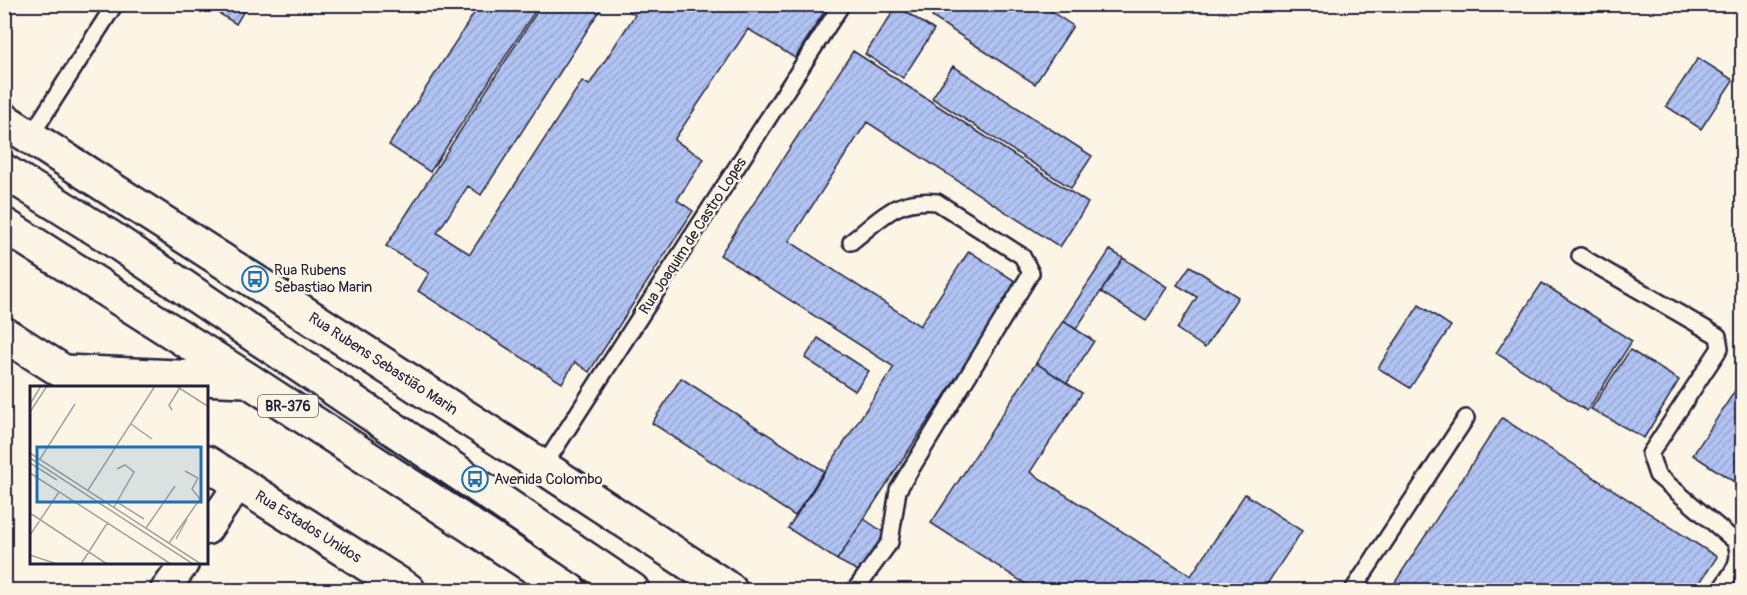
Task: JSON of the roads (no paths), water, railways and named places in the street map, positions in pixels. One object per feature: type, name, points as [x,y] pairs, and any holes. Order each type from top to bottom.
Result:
[{"type":"main road","name":"Rua Rubens Sebastião Marin","points":[[17,129],[543,467],[730,591]]},
{"type":"main road","points":[[4,159],[108,236]]},
{"type":"main road","name":"BR-376","points":[[4,171],[108,236],[632,591]]},
{"type":"main road","name":"BR-376","points":[[4,225],[248,380],[569,591]]},
{"type":"main road","points":[[4,240],[79,274]]},
{"type":"main road","points":[[4,334],[77,380],[248,380]]},
{"type":"main road","name":"Rua Estados Unidos","points":[[208,464],[408,591]]},
{"type":"street","points":[[208,529],[240,484]]},
{"type":"street","points":[[165,591],[183,565]]},
{"type":"lane","points":[[17,129],[115,4]]},
{"type":"lane","name":"Rua Joaquim de Castro Lopes","points":[[543,467],[842,4]]},
{"type":"lane","points":[[851,242],[899,204],[921,200],[937,202],[1022,256],[1031,273],[898,490],[890,542],[855,591]]},
{"type":"lane","points":[[1580,256],[1718,336],[1720,348],[1650,454],[1657,475],[1735,541],[1739,551],[1739,560],[1720,591]]},
{"type":"lane","points":[[1353,591],[1466,418]]},
{"type":"place","name":"Rua Rubens Sebastiao Marin","points":[[255,279]]},
{"type":"place","name":"Avenida Colombo","points":[[475,479]]}]
